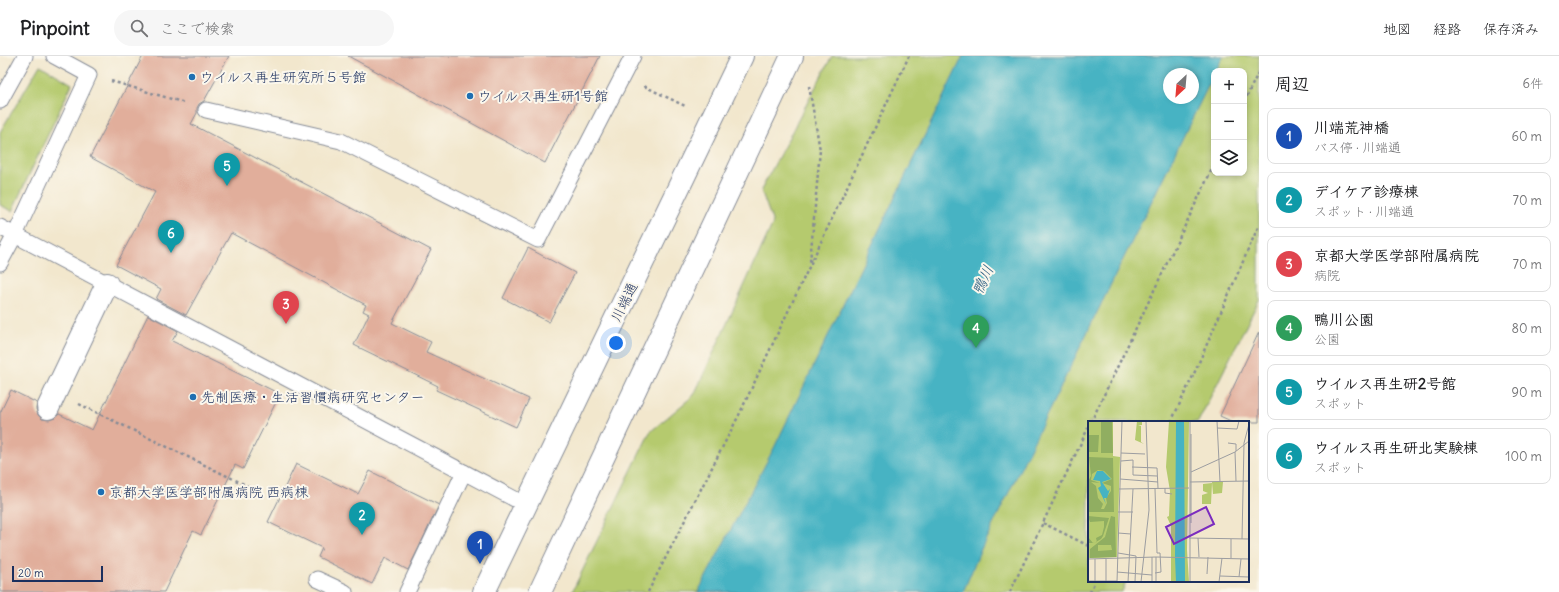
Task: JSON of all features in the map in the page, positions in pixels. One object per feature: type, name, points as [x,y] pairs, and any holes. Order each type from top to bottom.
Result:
[{"type":"street","name":"川端通","points":[[484,592],[742,56]]},
{"type":"street","points":[[540,592],[792,56]]},
{"type":"street","points":[[52,400],[107,284]]},
{"type":"lane","points":[[0,101],[25,56]]},
{"type":"lane","points":[[0,263],[15,235],[89,75],[54,56]]},
{"type":"lane","points":[[206,110],[341,141],[538,240],[632,56]]},
{"type":"lane","points":[[0,227],[526,505]]},
{"type":"lane","points":[[407,592],[464,472]]},
{"type":"lane","points":[[317,579],[345,592]]},
{"type":"path","points":[[648,592],[739,415],[909,56]]},
{"type":"path","points":[[1247,96],[1259,71]]},
{"type":"path","points":[[89,75],[206,110]]},
{"type":"path","points":[[622,76],[687,107]]},
{"type":"path","points":[[808,79],[820,150],[809,265]]},
{"type":"path","points":[[1091,421],[1211,171]]},
{"type":"path","points":[[1172,421],[1194,376],[1259,225]]},
{"type":"path","points":[[52,400],[258,491]]},
{"type":"path","points":[[1010,592],[1088,428]]},
{"type":"path","points":[[1043,523],[1088,546]]},
{"type":"path","points":[[1090,592],[1095,582]]},
{"type":"green space","points":[[832,56],[1259,56],[1259,300],[1198,421],[1088,421],[1088,582],[1126,582],[1122,592],[572,592],[650,432],[694,395],[773,223],[761,190]]},
{"type":"green space","points":[[40,65],[72,84],[12,211],[0,205],[0,132]]},
{"type":"water","name":"鴨川","points":[[963,56],[1223,56],[1217,68],[1211,68],[1211,80],[982,547],[963,592],[698,592],[774,448]]},
{"type":"building","points":[[143,56],[229,56],[204,101],[199,104],[197,113],[191,124],[431,250],[392,323],[431,342],[426,352],[529,399],[516,427],[436,390],[438,386],[354,345],[369,314],[363,311],[366,305],[231,233],[186,315],[156,299],[161,289],[116,265],[155,192],[90,157]]},
{"type":"building","points":[[348,56],[600,56],[545,163]]},
{"type":"building","points":[[528,248],[575,273],[549,322],[503,298]]},
{"type":"building","points":[[148,315],[178,331],[172,341],[280,394],[243,469],[235,465],[201,535],[193,531],[164,592],[0,592],[0,413],[11,390],[37,403],[36,409],[38,415],[42,419],[49,420],[55,418],[59,414],[92,430]]},
{"type":"building","points":[[1259,332],[1259,422],[1231,421],[1220,416]]},
{"type":"building","points":[[296,464],[358,494],[370,471],[439,505],[408,570],[385,558],[372,584],[318,557],[322,548],[268,522]]},
{"type":"place","name":"ウイルス再生研究所５号館","points":[[192,77]]},
{"type":"place","name":"ウイルス再生研1号館","points":[[470,96]]},
{"type":"place","name":"ウイルス再生研2号館","points":[[227,186]]},
{"type":"place","name":"ウイルス再生研北実験棟","points":[[171,253]]},
{"type":"place","name":"京都大学医学部附属病院","points":[[286,324]]},
{"type":"place","name":"鴨川公園","points":[[976,348]]},
{"type":"place","name":"先制医療・生活習慣病研究センター","points":[[193,397]]},
{"type":"place","name":"京都大学医学部附属病院 西病棟","points":[[101,492]]},
{"type":"place","name":"デイケア診療棟","points":[[362,535]]},
{"type":"place","name":"川端荒神橋","points":[[480,564]]}]
